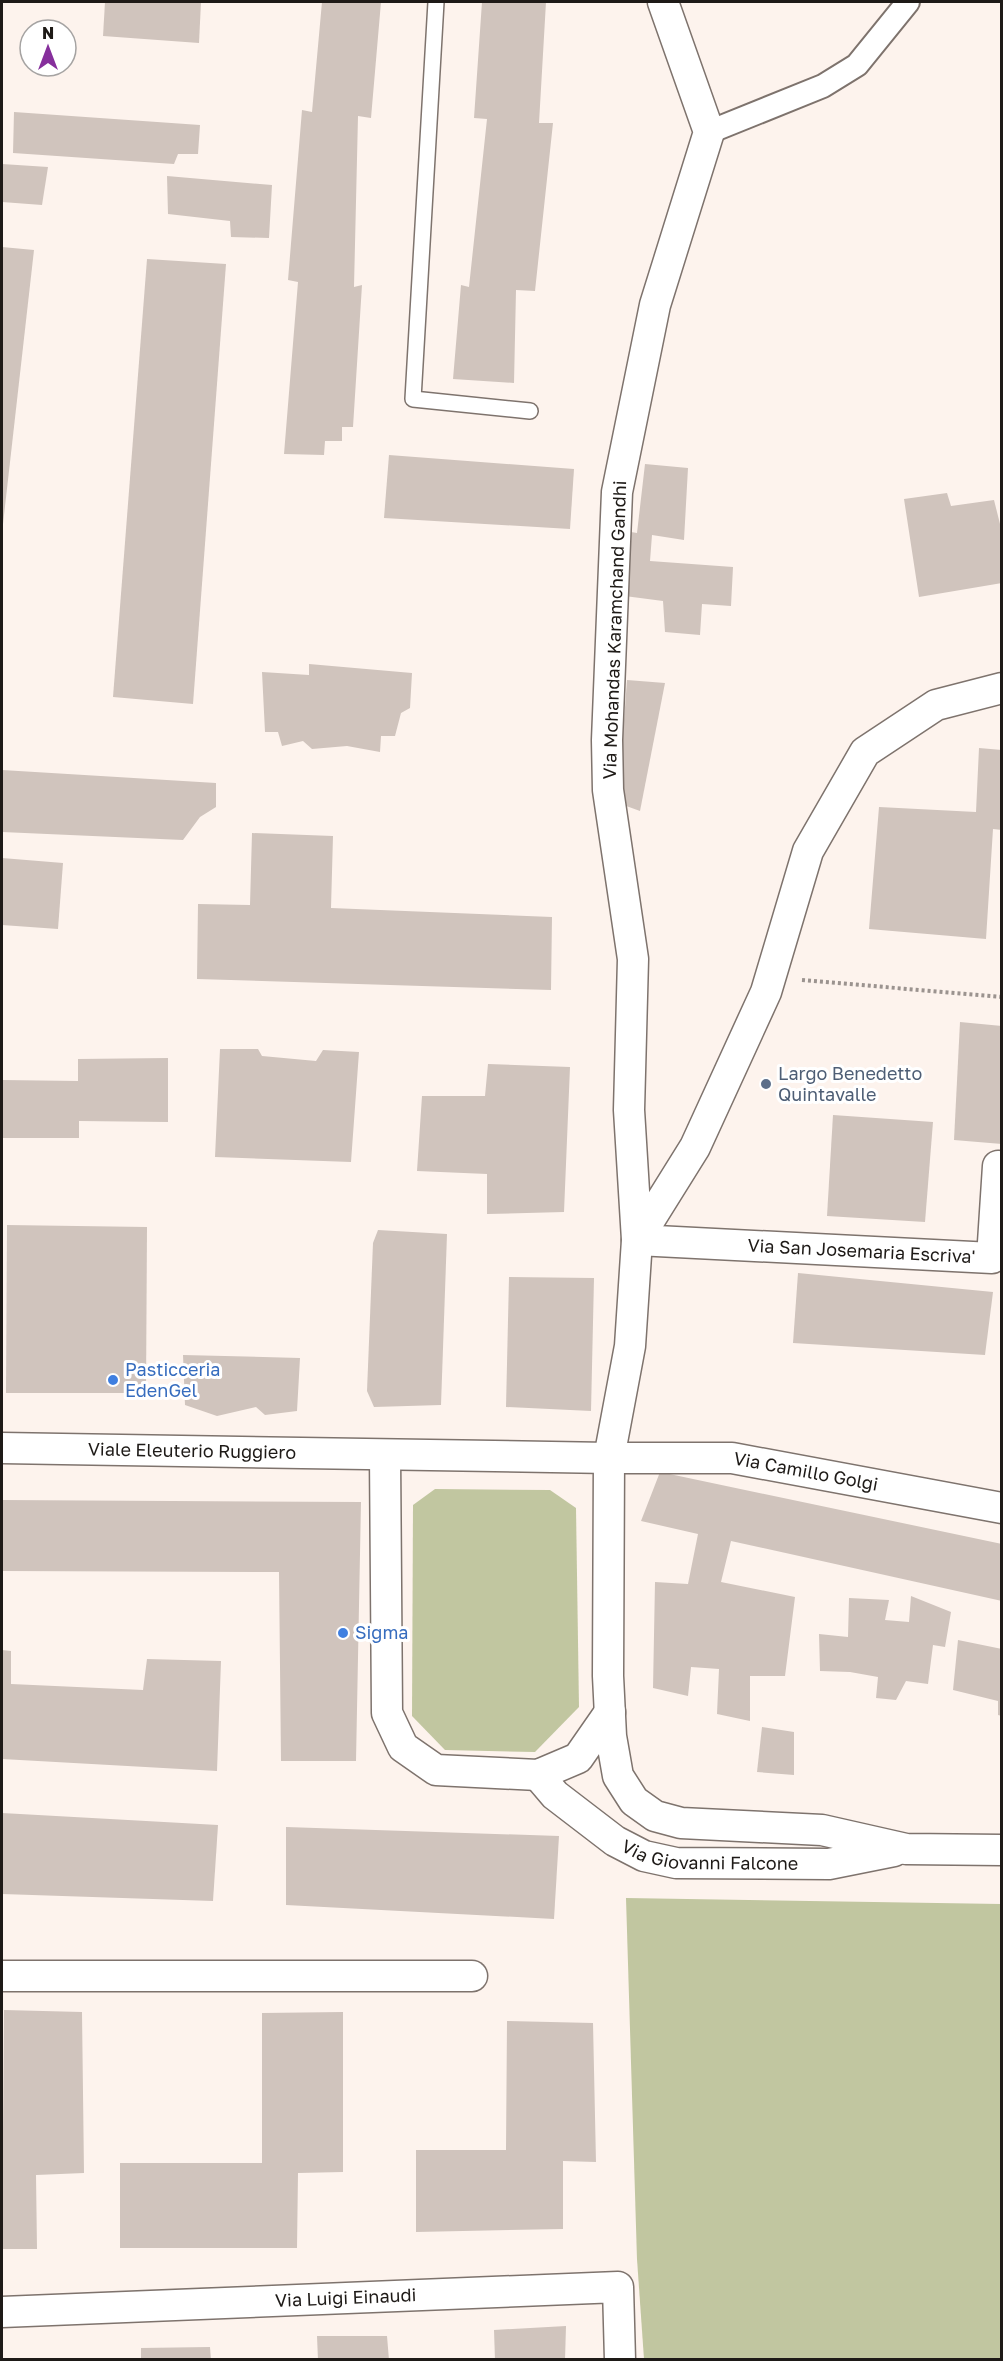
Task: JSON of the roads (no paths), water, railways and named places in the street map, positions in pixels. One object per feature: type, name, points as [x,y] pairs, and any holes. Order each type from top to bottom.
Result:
[{"type":"street","points":[[663,2],[709,132],[823,86],[857,65],[908,2]]},
{"type":"street","name":"Via Mohandas Karamchand Gandhi","points":[[637,1240],[629,1110],[633,959],[608,790],[607,740],[617,492],[655,305],[709,132]]},
{"type":"street","points":[[609,1458],[630,1346],[637,1240],[695,1147],[766,992],[808,851],[865,753],[936,705],[1002,688]]},
{"type":"street","name":"Via San Josemaria Escriva'","points":[[637,1240],[992,1258],[998,1166]]},
{"type":"street","name":"Viale Eleuterio Ruggiero","points":[[2,1448],[609,1458]]},
{"type":"street","points":[[385,1455],[387,1713],[403,1747],[436,1770],[538,1774],[578,1758],[610,1712]]},
{"type":"street","name":"Via Camillo Golgi","points":[[609,1458],[732,1458],[1002,1508]]},
{"type":"street","name":"Via Giovanni Falcone","points":[[609,1458],[610,1736],[618,1776],[634,1801],[656,1816],[681,1823],[717,1827],[822,1830],[906,1849]]},
{"type":"street","name":"Via Giovanni Falcone","points":[[538,1774],[555,1795],[615,1841],[644,1856],[676,1863],[829,1864],[906,1849],[1002,1850]]},
{"type":"street","points":[[2,1976],[472,1976]]},
{"type":"street","name":"Via Luigi Einaudi","points":[[2,2312],[618,2287],[620,2360]]},
{"type":"lane","points":[[436,2],[413,399],[530,411]]},
{"type":"place","name":"Largo Benedetto Quintavalle","points":[[766,1084]]},
{"type":"place","name":"Pasticceria EdenGel","points":[[113,1380]]},
{"type":"place","name":"Sigma","points":[[343,1633]]}]
